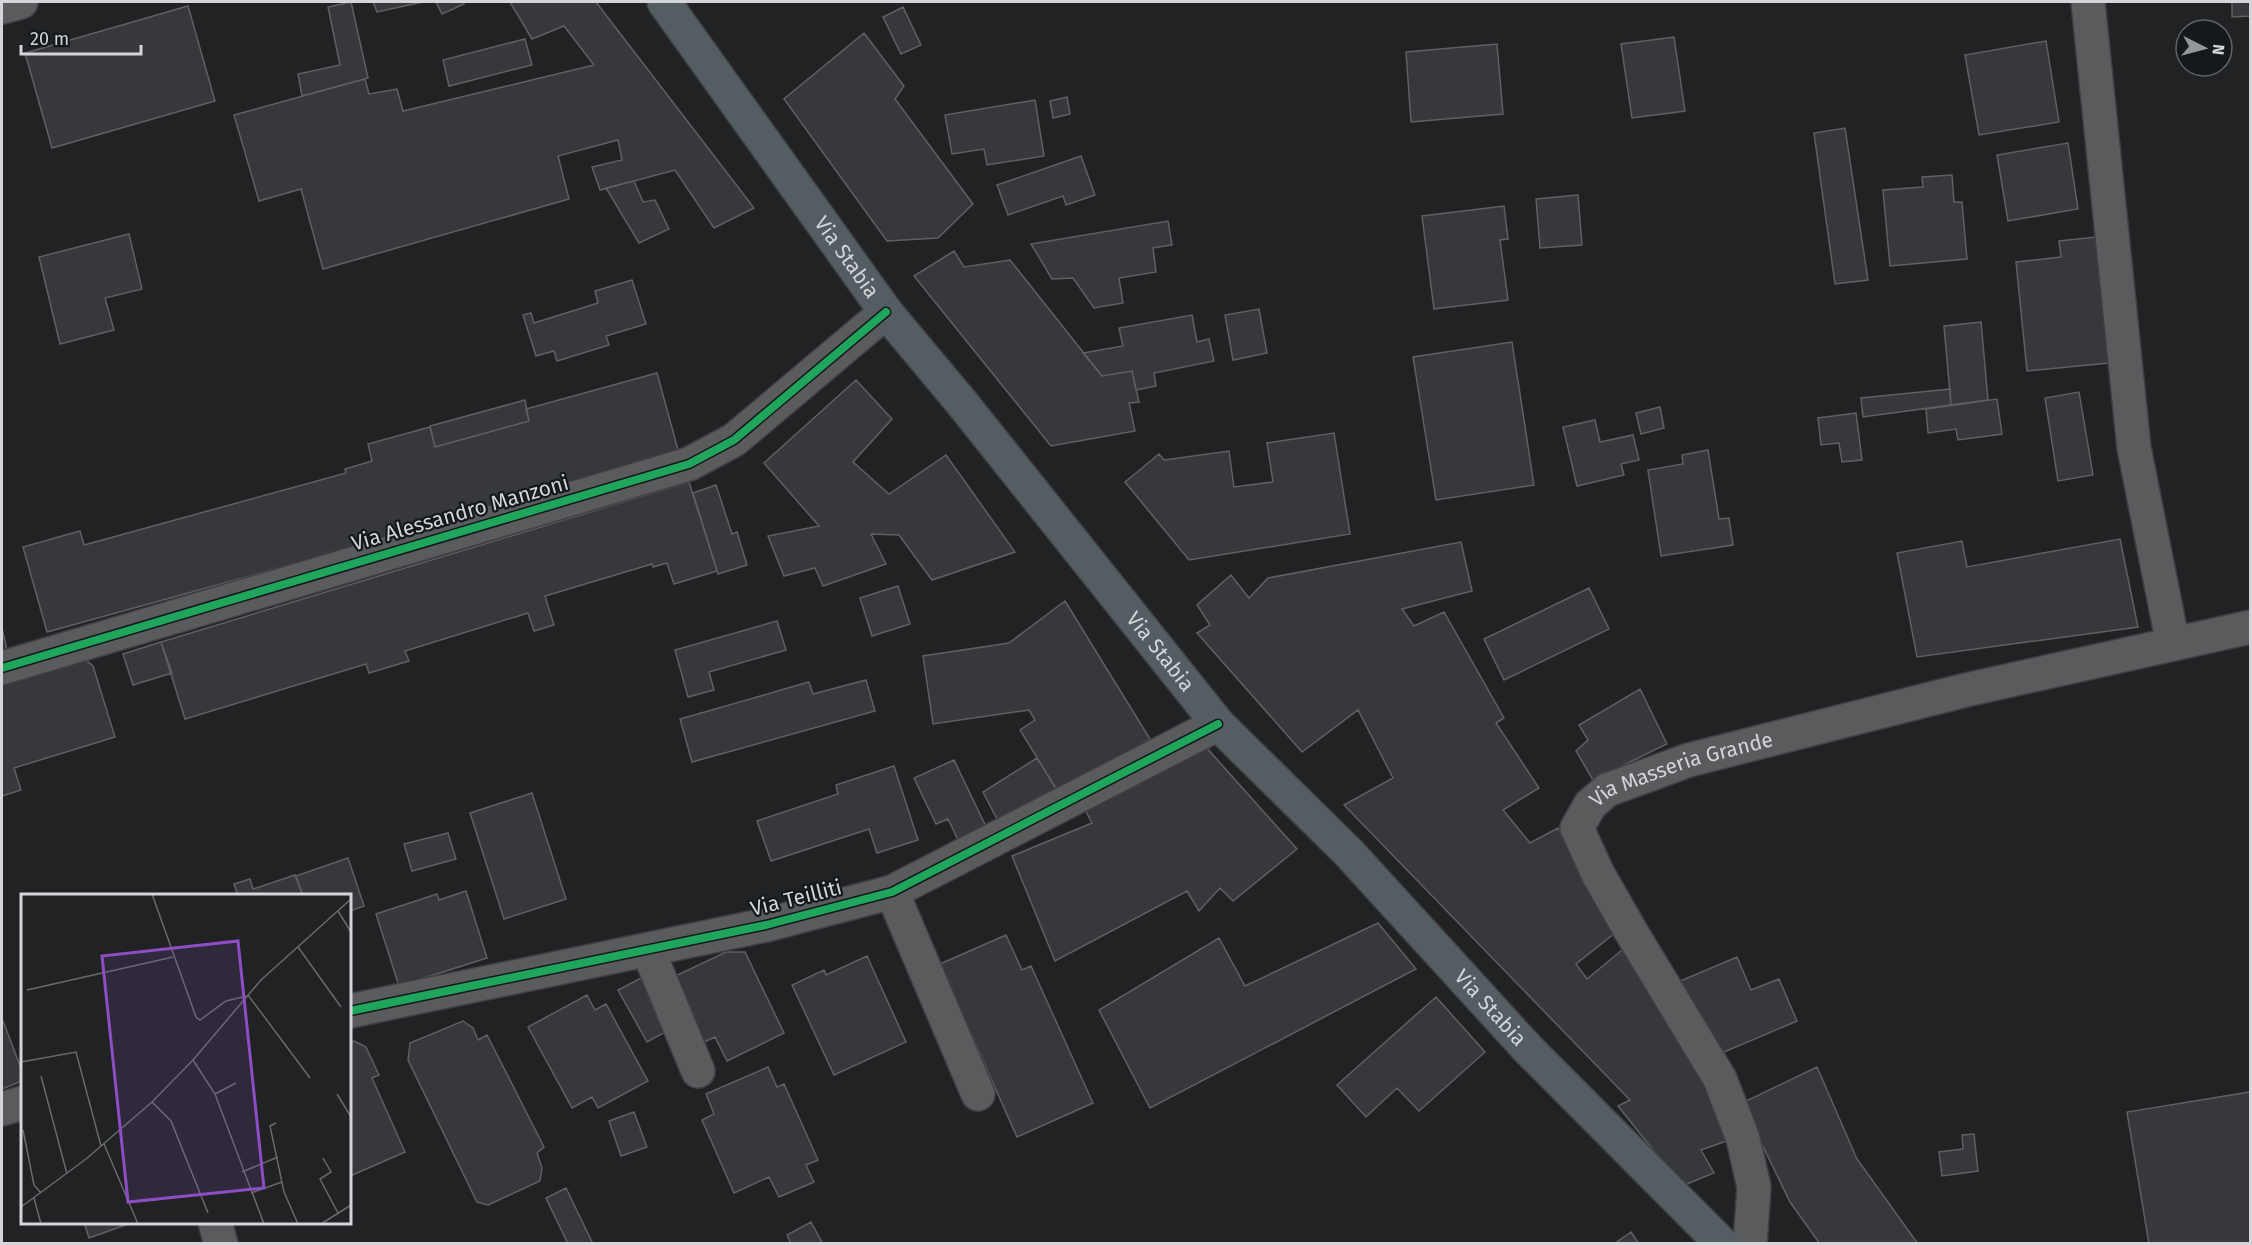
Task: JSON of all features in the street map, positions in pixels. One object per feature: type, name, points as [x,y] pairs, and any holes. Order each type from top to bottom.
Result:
[{"type":"main road","name":"Via Stabia","points":[[664,2],[886,312],[962,403],[1218,724],[1348,853],[1528,1049],[1722,1244]]},
{"type":"street","points":[[2,7],[21,2]]},
{"type":"street","points":[[2088,2],[2133,448],[2173,644]]},
{"type":"street","name":"Via Alessandro Manzoni","points":[[2,668],[689,464],[734,440],[886,312]]},
{"type":"street","name":"Via Masseria Grande","points":[[1750,1244],[1754,1187],[1743,1139],[1720,1079],[1630,930],[1581,837],[1577,828],[1590,805],[1607,790],[1689,760],[1966,690],[2250,627]]},
{"type":"street","name":"Via Teilliti","points":[[351,1011],[766,925],[892,892],[1218,724]]},
{"type":"street","points":[[892,892],[978,1094]]},
{"type":"street","points":[[648,950],[698,1071]]},
{"type":"street","points":[[2,1109],[21,1103]]},
{"type":"street","points":[[216,1224],[221,1244]]},
{"type":"building","points":[[351,2],[368,78],[302,96],[298,74],[340,65],[328,7]]},
{"type":"building","points":[[373,2],[423,2],[377,12]]},
{"type":"building","points":[[436,2],[463,2],[464,4],[442,14]]},
{"type":"building","points":[[510,2],[596,2],[754,208],[714,228],[675,170],[600,190],[592,167],[622,160],[618,140],[558,156],[569,199],[323,269],[301,189],[259,201],[234,115],[365,79],[369,94],[397,89],[403,111],[594,65],[564,26],[532,39]]},
{"type":"building","points":[[2232,2],[2250,2],[2250,16],[2232,17]]},
{"type":"building","points":[[188,6],[215,101],[52,148],[25,53]]},
{"type":"building","points":[[903,7],[921,45],[901,54],[883,17]]},
{"type":"building","points":[[864,33],[904,86],[895,99],[973,204],[938,238],[887,241],[784,99]]},
{"type":"building","points":[[1674,37],[1685,111],[1632,118],[1621,44]]},
{"type":"building","points":[[525,39],[532,65],[449,86],[443,60]]},
{"type":"building","points":[[2046,41],[2059,122],[1979,135],[1965,55]]},
{"type":"building","points":[[1497,44],[1503,114],[1411,122],[1406,52]]},
{"type":"building","points":[[1067,97],[1070,114],[1053,118],[1050,101]]},
{"type":"building","points":[[1035,100],[1044,156],[987,165],[984,149],[952,154],[945,115]]},
{"type":"building","points":[[1845,128],[1868,280],[1835,284],[1814,133]]},
{"type":"building","points":[[2068,143],[2078,209],[2008,221],[1997,155]]},
{"type":"building","points":[[1081,156],[1095,195],[1066,205],[1063,196],[1008,215],[997,185]]},
{"type":"building","points":[[1952,175],[1954,202],[1962,202],[1967,259],[1890,266],[1883,190],[1923,187],[1922,177]]},
{"type":"building","points":[[634,181],[643,202],[655,200],[669,229],[639,243],[606,188]]},
{"type":"building","points":[[1578,195],[1582,245],[1540,248],[1536,199]]},
{"type":"building","points":[[1504,206],[1508,239],[1500,240],[1508,300],[1434,309],[1422,216]]},
{"type":"building","points":[[1168,221],[1172,245],[1153,248],[1156,272],[1119,278],[1123,303],[1094,308],[1073,278],[1052,279],[1031,244]]},
{"type":"building","points":[[129,234],[142,289],[105,298],[114,330],[60,344],[39,257]]},
{"type":"building","points":[[2096,237],[2109,363],[2027,371],[2016,262],[2061,257],[2059,241]]},
{"type":"building","points":[[954,251],[964,267],[1010,260],[1102,376],[1132,371],[1139,402],[1129,403],[1135,431],[1051,446],[914,276]]},
{"type":"building","points":[[632,280],[646,324],[606,336],[609,345],[557,361],[554,351],[536,356],[523,315],[531,313],[534,323],[598,303],[595,291]]},
{"type":"building","points":[[1259,309],[1267,353],[1233,360],[1225,315]]},
{"type":"building","points":[[1192,315],[1197,342],[1209,339],[1214,361],[1154,373],[1156,386],[1136,390],[1132,371],[1102,376],[1083,353],[1123,346],[1119,328]]},
{"type":"building","points":[[1981,322],[1988,400],[1951,405],[1944,326]]},
{"type":"building","points":[[1512,342],[1534,485],[1436,500],[1413,357]]},
{"type":"building","points":[[657,373],[680,457],[47,632],[23,547],[80,531],[84,545],[346,473],[345,469],[372,461],[368,444],[430,427],[435,447],[529,421],[526,409]]},
{"type":"building","points":[[856,380],[892,419],[853,462],[889,494],[946,455],[1015,552],[932,580],[899,535],[871,534],[886,564],[823,586],[815,568],[784,576],[768,536],[819,526],[764,463]]},
{"type":"building","points":[[1950,389],[1951,405],[1863,417],[1861,398]]},
{"type":"building","points":[[2079,392],[2093,475],[2058,481],[2045,398]]},
{"type":"building","points":[[1997,399],[2002,434],[1958,440],[1956,429],[1928,433],[1926,409]]},
{"type":"building","points":[[525,400],[529,421],[435,447],[430,426]]},
{"type":"building","points":[[1660,407],[1664,428],[1641,434],[1636,413]]},
{"type":"building","points":[[1856,413],[1862,460],[1842,462],[1839,443],[1821,445],[1818,418]]},
{"type":"building","points":[[1595,420],[1600,442],[1633,435],[1639,460],[1621,464],[1624,475],[1577,486],[1563,427]]},
{"type":"building","points":[[1334,433],[1350,534],[1189,560],[1125,482],[1159,454],[1164,460],[1229,451],[1234,487],[1273,482],[1267,443]]},
{"type":"building","points":[[1708,450],[1719,519],[1729,518],[1733,545],[1661,556],[1648,470],[1683,464],[1682,455]]},
{"type":"building","points":[[689,482],[717,571],[674,584],[667,563],[653,567],[652,564],[545,596],[554,625],[534,631],[528,613],[405,651],[409,661],[369,673],[366,664],[185,719],[161,642]]},
{"type":"building","points":[[716,485],[732,534],[737,532],[747,565],[718,574],[693,493]]},
{"type":"building","points":[[2120,539],[2138,627],[1917,657],[1897,553],[1962,541],[1967,567]]},
{"type":"building","points":[[1461,542],[1472,591],[1402,609],[1414,626],[1444,612],[1504,718],[1496,723],[1539,788],[1503,810],[1530,843],[1558,828],[1620,929],[1576,964],[1587,979],[1628,945],[1704,1063],[1732,1139],[1701,1150],[1714,1173],[1682,1186],[1618,1106],[1630,1100],[1344,805],[1393,778],[1358,710],[1302,752],[1197,633],[1210,625],[1197,605],[1231,575],[1249,598],[1268,578]]},
{"type":"building","points":[[898,586],[910,624],[872,636],[860,598]]},
{"type":"building","points":[[1589,588],[1609,629],[1504,680],[1484,639]]},
{"type":"building","points":[[1065,601],[1150,739],[1060,795],[1020,730],[1035,720],[1029,710],[933,724],[923,656],[1009,643]]},
{"type":"building","points":[[777,621],[786,650],[709,672],[714,690],[688,697],[675,650]]},
{"type":"building","points":[[2,628],[7,650],[2,652]]},
{"type":"building","points":[[161,642],[172,673],[133,685],[123,654]]},
{"type":"building","points":[[82,657],[93,666],[115,737],[14,768],[21,790],[2,796],[2,682]]},
{"type":"building","points":[[866,680],[875,711],[692,762],[680,719],[809,682],[813,694]]},
{"type":"building","points":[[1640,689],[1667,744],[1593,780],[1576,751],[1588,740],[1579,725]]},
{"type":"building","points":[[1204,745],[1297,849],[1233,901],[1220,888],[1199,911],[1187,891],[1055,961],[1012,856],[1092,823],[1084,808]]},
{"type":"building","points":[[1037,758],[1058,792],[1001,827],[983,792]]},
{"type":"building","points":[[954,760],[988,831],[960,844],[948,819],[936,824],[914,778]]},
{"type":"building","points":[[894,766],[918,840],[877,853],[869,829],[771,861],[757,821],[838,794],[836,785]]},
{"type":"building","points":[[532,793],[566,899],[504,919],[470,813]]},
{"type":"building","points":[[448,833],[456,859],[412,871],[404,844]]},
{"type":"building","points":[[348,858],[364,906],[351,911],[351,894],[302,894],[296,876]]},
{"type":"building","points":[[295,875],[302,894],[237,894],[234,884],[250,879],[253,889]]},
{"type":"building","points":[[466,891],[487,958],[399,986],[376,914],[437,894],[439,900]]},
{"type":"building","points":[[1378,923],[1416,969],[1150,1108],[1099,1010],[1219,938],[1245,986]]},
{"type":"building","points":[[1006,935],[1022,970],[1031,966],[1093,1103],[1017,1137],[940,964]]},
{"type":"building","points":[[726,952],[745,952],[784,1033],[727,1061],[715,1037],[702,1043],[671,978]]},
{"type":"building","points":[[867,956],[906,1042],[834,1075],[792,985],[824,970],[826,975]]},
{"type":"building","points":[[1737,957],[1751,990],[1779,979],[1797,1021],[1717,1055],[1673,984]]},
{"type":"building","points":[[643,977],[671,1029],[647,1042],[618,990]]},
{"type":"building","points":[[587,995],[595,1010],[606,1004],[648,1081],[598,1108],[592,1097],[572,1108],[528,1027]]},
{"type":"building","points":[[1436,997],[1485,1052],[1419,1111],[1397,1088],[1366,1117],[1337,1085]]},
{"type":"building","points":[[463,1021],[473,1028],[478,1040],[487,1035],[544,1147],[537,1153],[542,1168],[540,1181],[488,1205],[477,1202],[408,1060],[410,1043]]},
{"type":"building","points":[[2,1022],[21,1068],[21,1081],[2,1089]]},
{"type":"building","points":[[354,1041],[366,1047],[379,1075],[372,1078],[405,1152],[351,1176],[351,1042]]},
{"type":"building","points":[[768,1067],[777,1087],[784,1084],[818,1160],[806,1165],[814,1182],[779,1197],[769,1177],[734,1193],[702,1120],[714,1114],[706,1094]]},
{"type":"building","points":[[1817,1067],[1857,1159],[1918,1244],[1820,1244],[1790,1202],[1742,1103]]},
{"type":"building","points":[[2250,1092],[2250,1244],[2149,1244],[2127,1112]]},
{"type":"building","points":[[634,1112],[647,1147],[621,1156],[609,1121]]},
{"type":"building","points":[[1974,1134],[1978,1171],[1942,1176],[1939,1152],[1963,1149],[1962,1135]]},
{"type":"building","points":[[566,1188],[593,1244],[568,1244],[546,1198]]},
{"type":"building","points":[[811,1222],[823,1244],[791,1244],[787,1235]]},
{"type":"building","points":[[85,1224],[128,1224],[89,1238]]},
{"type":"building","points":[[1631,1232],[1639,1244],[1614,1244]]},
{"type":"cycle path","points":[[2,668],[689,464],[734,440],[886,312]]},
{"type":"cycle path","points":[[351,1011],[766,925],[892,892],[1218,724]]}]
